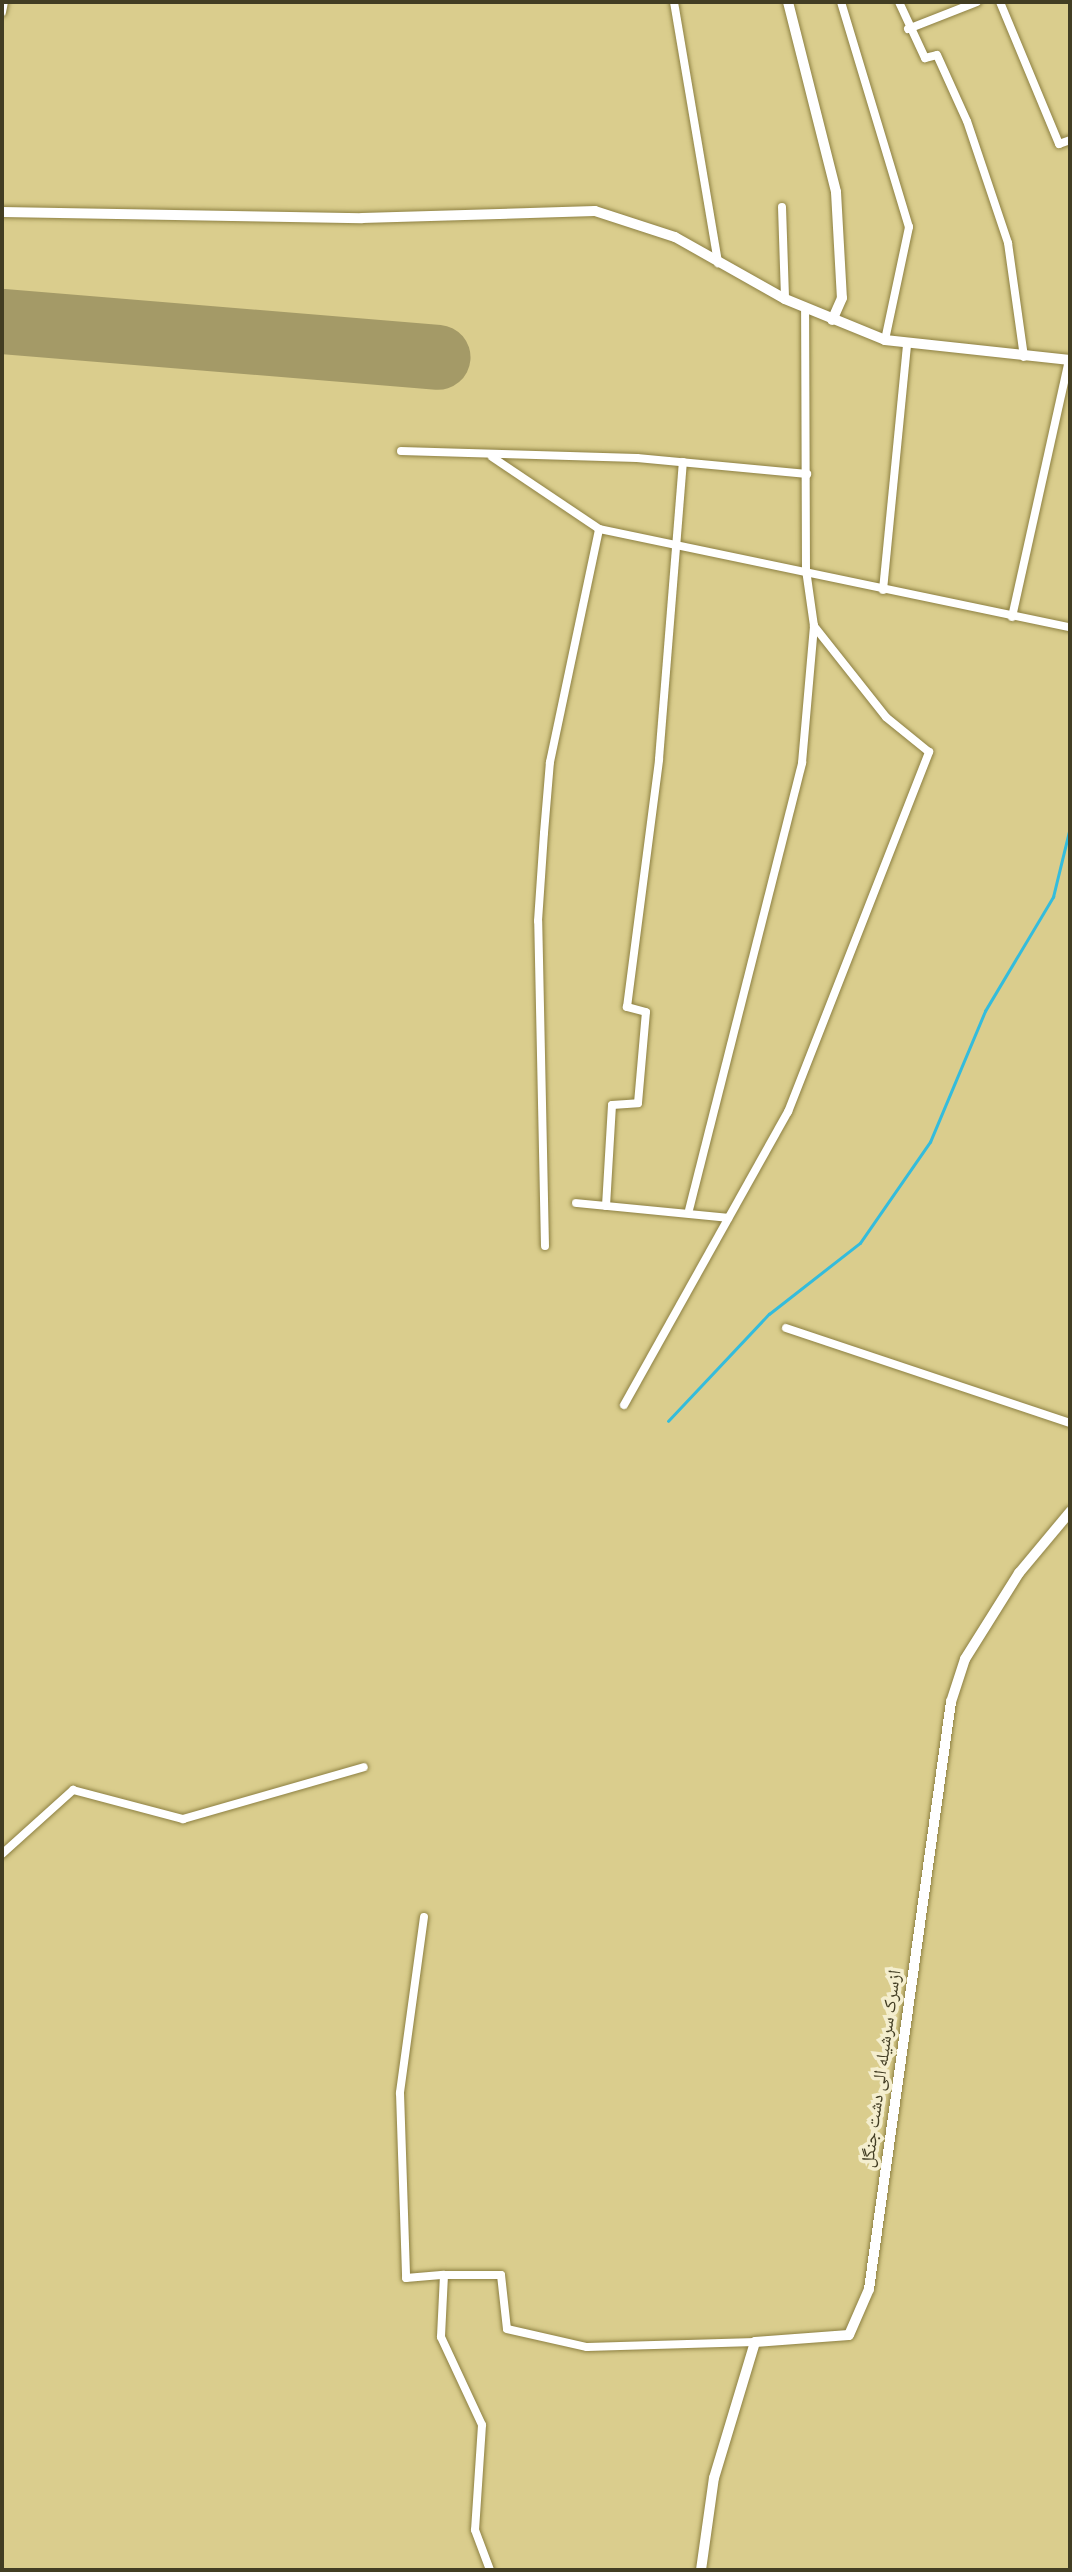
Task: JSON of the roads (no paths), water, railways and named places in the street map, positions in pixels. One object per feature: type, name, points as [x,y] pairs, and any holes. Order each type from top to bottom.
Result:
[{"type":"street","points":[[2,12],[4,2]]},
{"type":"street","points":[[674,2],[718,266]]},
{"type":"street","points":[[788,2],[836,192],[842,298],[832,320]]},
{"type":"street","points":[[841,2],[909,227],[886,340]]},
{"type":"street","points":[[899,2],[908,29],[925,58],[937,55],[967,121],[1009,243],[1024,357]]},
{"type":"street","points":[[908,29],[977,2]]},
{"type":"street","points":[[1000,2],[1059,144],[1070,140]]},
{"type":"street","points":[[782,207],[785,299]]},
{"type":"street","points":[[2,212],[362,218],[595,211],[675,237],[718,266],[785,299],[886,340],[1070,360],[1012,617]]},
{"type":"street","points":[[689,1210],[796,795],[814,626],[806,570],[805,308]]},
{"type":"street","points":[[883,590],[907,344]]},
{"type":"street","points":[[401,451],[492,457],[683,462],[807,474]]},
{"type":"street","points":[[492,457],[599,529],[1070,627]]},
{"type":"street","points":[[607,1206],[612,1105],[638,1103],[646,1012],[627,1007],[659,759],[683,462]]},
{"type":"street","points":[[545,1246],[538,921],[545,822],[550,762],[599,529]]},
{"type":"street","points":[[624,1405],[788,1112],[929,752],[886,717],[814,626]]},
{"type":"street","points":[[576,1203],[689,1210],[728,1217]]},
{"type":"street","points":[[786,1328],[1070,1423]]},
{"type":"street","name":"ازسرک سرشیله الی دشت جنگل","points":[[755,2342],[849,2335],[869,2289],[951,1702],[972,1648],[1019,1573],[1070,1512]]},
{"type":"street","points":[[2,1854],[73,1790],[183,1819],[364,1767]]},
{"type":"street","points":[[424,1917],[400,2093],[406,2278],[500,2275],[507,2329],[586,2347],[755,2342],[714,2478],[701,2570]]},
{"type":"street","points":[[443,2275],[441,2337],[482,2425],[475,2530],[490,2570]]},
{"type":"waterway","points":[[668,1421],[769,1314],[860,1243],[930,1142],[985,1011],[1053,897],[1070,827]]}]
